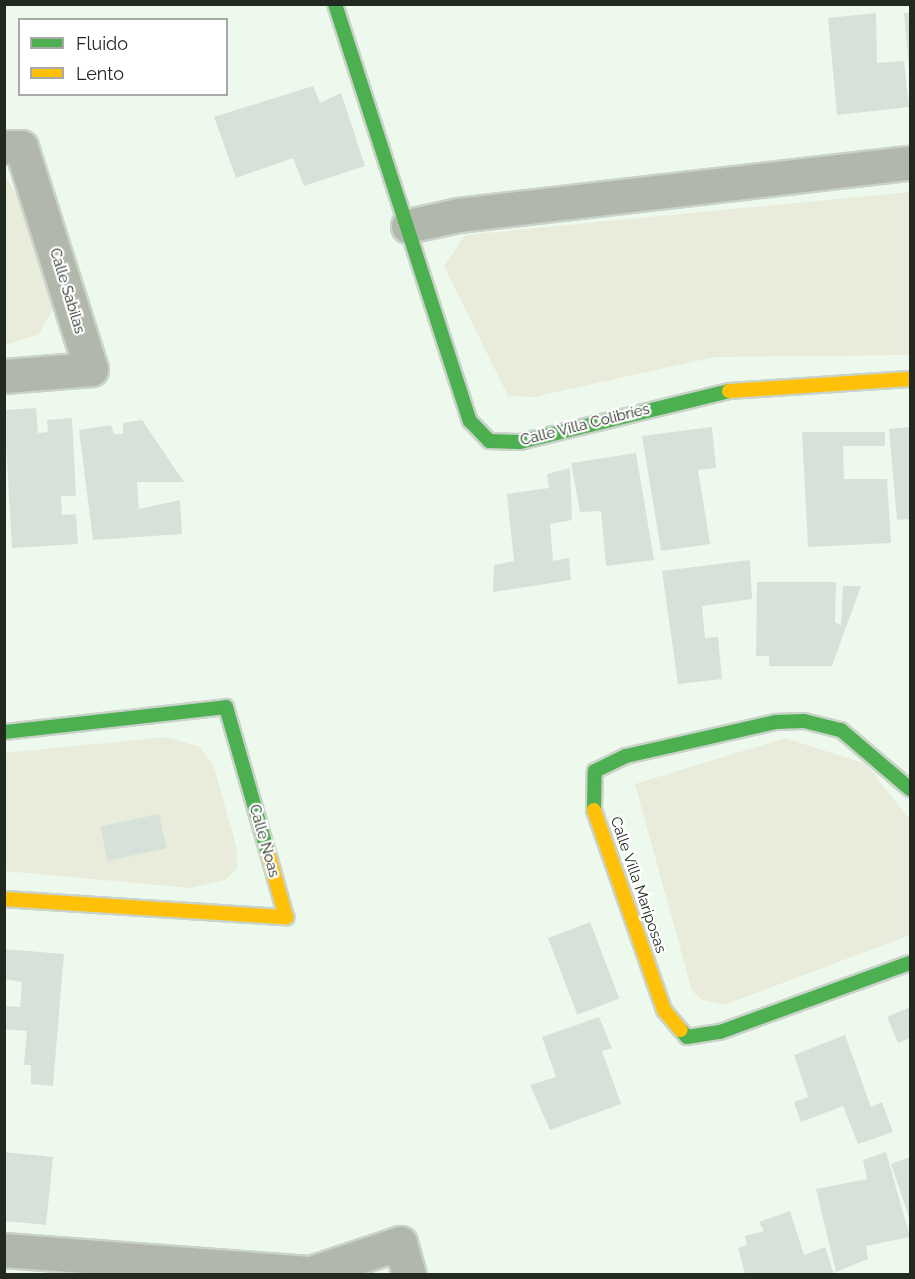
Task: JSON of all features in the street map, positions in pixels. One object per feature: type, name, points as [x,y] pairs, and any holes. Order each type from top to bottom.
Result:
[{"type":"street","name":"Calle Villa Colibríes","points":[[335,4],[470,421],[489,441],[520,442],[710,393],[798,383],[910,380]]},
{"type":"street","name":"Calle Sabilas","points":[[4,147],[21,147],[91,369],[4,376]]},
{"type":"street","points":[[408,226],[458,215],[910,163]]},
{"type":"street","name":"Calle Noas","points":[[4,732],[226,706],[286,917],[4,899]]},
{"type":"street","name":"Calle Villa Mariposas","points":[[910,789],[841,730],[804,722],[776,722],[616,761],[595,771],[594,810],[664,1011],[687,1036],[720,1032],[910,963]]},
{"type":"street","points":[[4,1250],[311,1274],[400,1243],[409,1275]]},
{"type":"green space","points":[[4,173],[21,203],[55,305],[39,334],[5,345]]},
{"type":"green space","points":[[910,192],[910,355],[715,357],[534,397],[508,396],[444,266],[465,235]]},
{"type":"green space","points":[[167,737],[200,747],[214,767],[237,849],[237,869],[225,880],[190,888],[5,871],[4,753]]},
{"type":"green space","points":[[785,738],[866,764],[910,820],[910,935],[724,1005],[703,1000],[692,991],[635,784]]},
{"type":"building","points":[[876,13],[877,63],[904,61],[909,107],[837,115],[828,18]]},
{"type":"building","points":[[904,13],[910,13],[910,68],[909,68]]},
{"type":"building","points":[[313,86],[320,103],[341,93],[365,166],[304,186],[293,158],[236,178],[214,117]]},
{"type":"building","points":[[36,408],[38,433],[48,432],[47,420],[72,418],[76,496],[61,496],[62,515],[76,514],[78,544],[12,548],[4,410]]},
{"type":"building","points":[[142,420],[184,482],[137,482],[139,509],[180,500],[182,534],[93,540],[79,430],[111,425],[114,434],[123,434],[123,423]]},
{"type":"building","points":[[712,427],[716,468],[698,470],[710,544],[661,551],[642,436]]},
{"type":"building","points":[[910,427],[910,519],[897,520],[889,429]]},
{"type":"building","points":[[802,432],[885,432],[885,446],[843,446],[844,479],[887,479],[891,543],[808,547]]},
{"type":"building","points":[[636,453],[654,560],[606,566],[601,511],[580,512],[571,463]]},
{"type":"building","points":[[570,468],[572,520],[550,524],[553,561],[569,558],[571,580],[493,592],[494,565],[514,561],[507,494],[549,488],[547,474]]},
{"type":"building","points":[[750,560],[752,599],[702,606],[705,638],[718,637],[722,679],[678,684],[662,571]]},
{"type":"building","points":[[757,582],[836,582],[835,622],[841,625],[843,586],[861,586],[832,666],[769,666],[769,656],[756,656]]},
{"type":"building","points":[[159,814],[166,848],[108,861],[100,826]]},
{"type":"building","points":[[590,922],[619,999],[577,1015],[548,938]]},
{"type":"building","points":[[4,949],[64,954],[53,1086],[31,1084],[31,1065],[24,1065],[27,1031],[4,1029],[4,1006],[20,1007],[22,982],[4,979]]},
{"type":"building","points":[[910,1007],[910,1038],[898,1043],[887,1017]]},
{"type":"building","points":[[599,1017],[612,1048],[602,1051],[621,1104],[550,1130],[530,1085],[556,1077],[542,1037]]},
{"type":"building","points":[[845,1035],[871,1107],[882,1102],[893,1132],[858,1144],[843,1106],[801,1122],[794,1102],[808,1097],[794,1055]]},
{"type":"building","points":[[4,1152],[53,1157],[46,1225],[4,1221]]},
{"type":"building","points":[[886,1152],[910,1237],[866,1246],[868,1259],[836,1272],[816,1189],[867,1179],[863,1160]]},
{"type":"building","points":[[910,1157],[910,1220],[891,1164]]},
{"type":"building","points":[[790,1211],[804,1255],[825,1247],[834,1274],[745,1274],[738,1248],[747,1245],[745,1236],[764,1231],[759,1222]]},
{"type":"traffic: fast","points":[[335,4],[470,421],[489,441],[520,442],[729,391]]},
{"type":"traffic: fast","points":[[4,732],[226,707],[268,853]]},
{"type":"traffic: fast","points":[[594,810],[595,771],[626,756],[776,722],[804,721],[841,730],[910,789]]},
{"type":"traffic: fast","points":[[681,1030],[687,1037],[720,1032],[910,963]]},
{"type":"traffic: slow","points":[[729,391],[910,379]]},
{"type":"traffic: slow","points":[[594,810],[664,1010],[681,1030]]},
{"type":"traffic: slow","points":[[4,899],[286,917],[268,853]]}]
